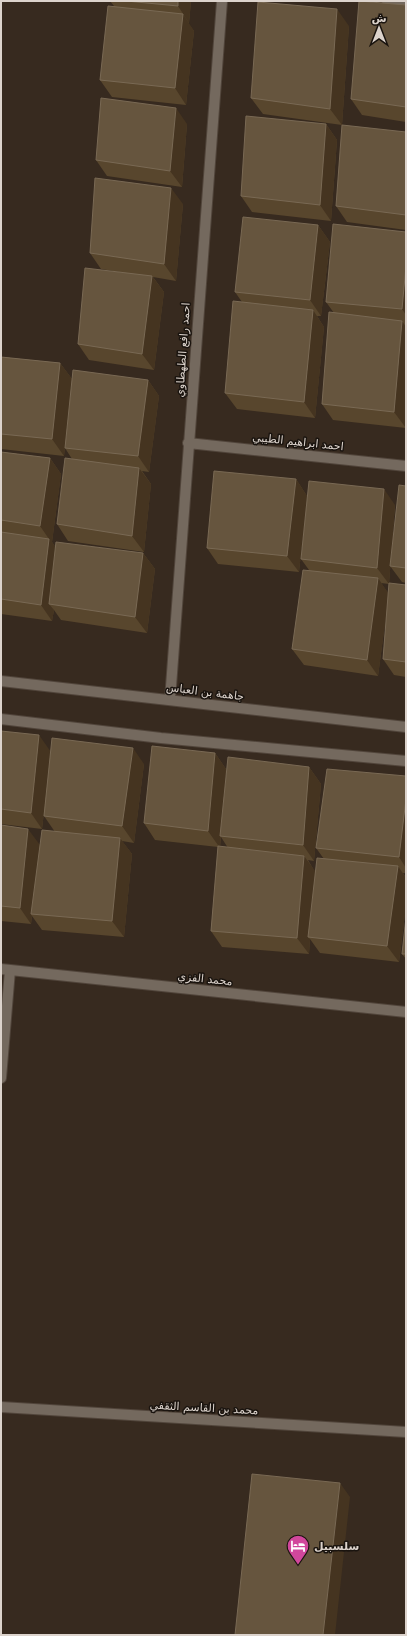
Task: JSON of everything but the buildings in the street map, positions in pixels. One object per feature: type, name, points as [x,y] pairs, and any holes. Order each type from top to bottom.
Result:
[{"type":"street","name":"احمد رافع الطهطاوي","points":[[170,700],[222,1]]},
{"type":"street","points":[[387,1],[406,3]]},
{"type":"street","name":"احمد ابراهيم الطيبي","points":[[188,443],[406,466]]},
{"type":"street","name":"جاهمة بن العباس","points":[[1,681],[406,727]]},
{"type":"street","points":[[1,719],[161,738],[406,761]]},
{"type":"street","points":[[1,1078],[6,970]]},
{"type":"street","name":"محمد الفزي","points":[[6,970],[406,1012]]},
{"type":"street","name":"محمد بن القاسم الثقفي","points":[[1,1407],[406,1432]]},
{"type":"place","name":"سلسبيل","points":[[298,1566]]}]
